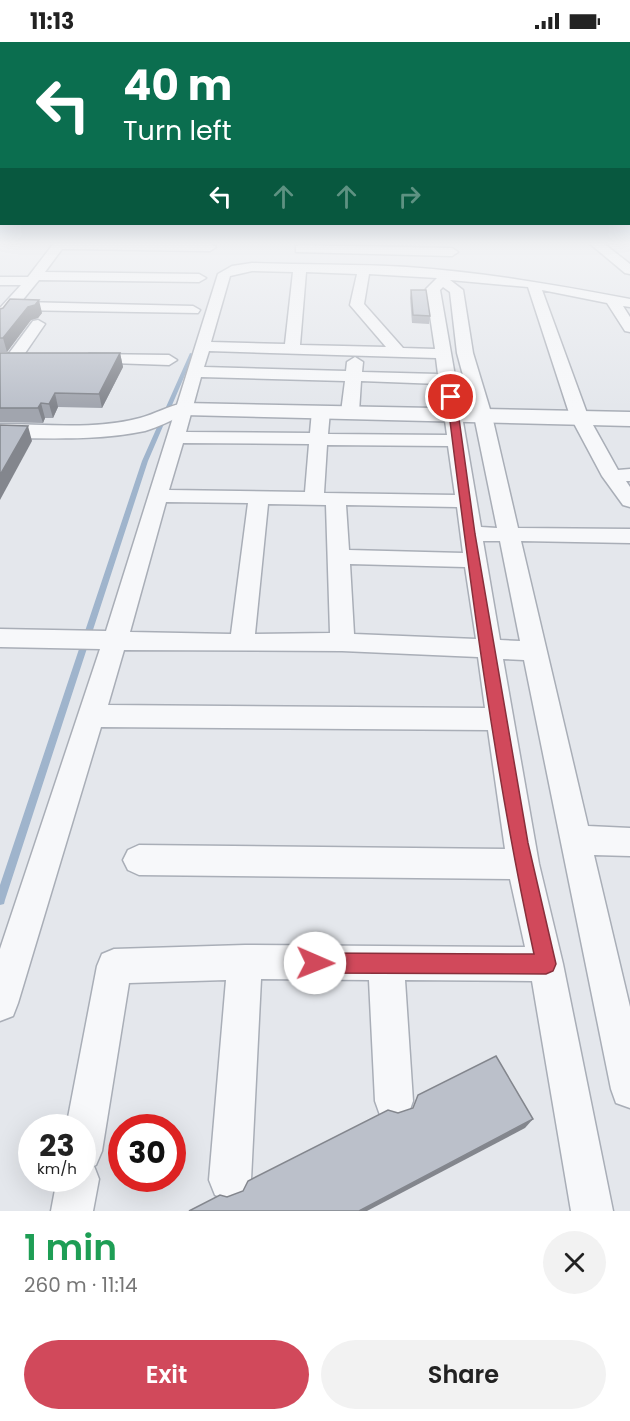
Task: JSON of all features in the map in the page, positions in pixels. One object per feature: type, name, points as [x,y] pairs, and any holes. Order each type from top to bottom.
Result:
[{"type":"street","points":[[3,310],[15,298]]},
{"type":"street","points":[[0,1003],[91,716],[108,639],[158,496],[176,437],[180,410],[195,372],[217,298]]},
{"type":"street","points":[[292,348],[297,298]]},
{"type":"street","points":[[358,298],[357,304],[398,352]]},
{"type":"street","points":[[434,298],[498,719],[523,864],[546,964],[592,1211]]},
{"type":"street","points":[[457,298],[465,353],[483,416],[630,1089]]},
{"type":"street","points":[[538,298],[579,416],[621,476],[630,501]]},
{"type":"street","points":[[600,298],[630,303]]},
{"type":"street","points":[[612,300],[630,328]]},
{"type":"street","points":[[3,310],[193,310]]},
{"type":"street","points":[[6,359],[38,324]]},
{"type":"street","points":[[202,346],[398,352],[446,366]]},
{"type":"street","points":[[350,412],[357,351]]},
{"type":"street","points":[[6,359],[35,359]]},
{"type":"street","points":[[69,359],[169,360]]},
{"type":"street","points":[[195,372],[353,376],[446,366]]},
{"type":"street","points":[[0,431],[102,431],[144,425],[180,410],[350,412],[455,428]]},
{"type":"street","points":[[321,411],[319,439],[325,499],[339,557],[342,642]]},
{"type":"street","points":[[176,437],[319,439],[455,428],[483,416],[579,416],[630,419]]},
{"type":"street","points":[[158,496],[465,501]]},
{"type":"street","points":[[242,643],[259,498]]},
{"type":"street","points":[[339,557],[472,547],[509,536],[630,536]]},
{"type":"street","points":[[3,644],[59,638],[242,643],[342,642],[535,651]]},
{"type":"street","points":[[91,716],[498,719]]},
{"type":"street","points":[[574,840],[630,842]]},
{"type":"street","points":[[139,860],[523,864]]},
{"type":"street","points":[[88,1114],[114,966],[245,962],[546,964]]},
{"type":"street","points":[[230,1180],[245,962]]},
{"type":"street","points":[[386,964],[394,1101]]},
{"type":"street","points":[[72,1211],[76,1192]]},
{"type":"building","points":[[412,298],[427,298],[430,316],[413,315]]},
{"type":"building","points":[[10,299],[39,300],[35,305],[28,307],[3,338],[0,338],[0,309]]},
{"type":"building","points":[[0,353],[120,353],[99,394],[55,393],[49,404],[41,403],[38,408],[0,408]]},
{"type":"building","points":[[0,425],[28,426],[0,475]]},
{"type":"building","points":[[496,1056],[533,1119],[359,1211],[189,1211],[220,1195],[227,1197],[243,1191],[248,1181],[388,1110],[398,1113],[413,1108],[418,1095]]},
{"type":"waterway","points":[[0,900],[145,461],[192,354]]},
{"type":"route","points":[[315,963],[546,964],[523,864],[498,719],[451,397]]}]
